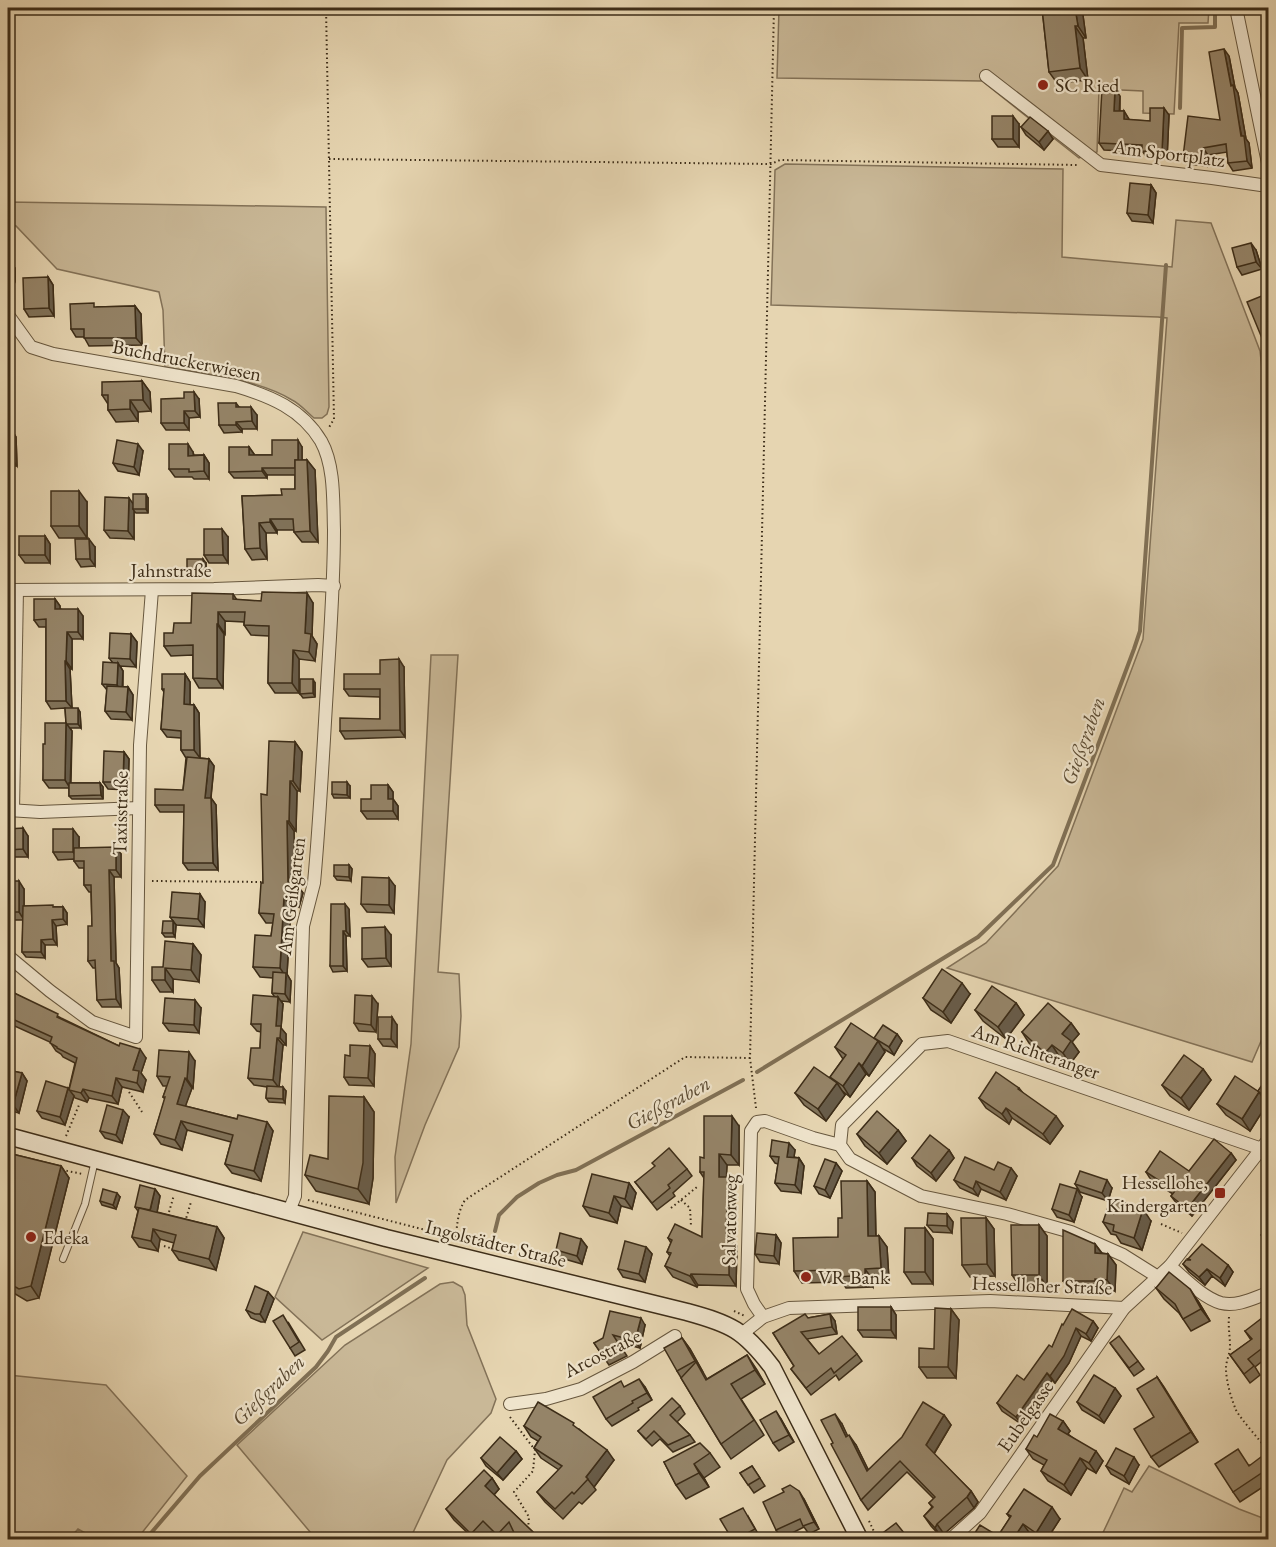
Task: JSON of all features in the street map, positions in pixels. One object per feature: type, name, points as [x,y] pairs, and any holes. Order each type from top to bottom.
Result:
[{"type":"main road","name":"Ingolstädter Straße","points":[[8,1136],[60,1150],[94,1166],[196,1186],[386,1238],[687,1312],[729,1325],[757,1346],[772,1367],[860,1539]]},
{"type":"street","points":[[1236,8],[1269,162]]},
{"type":"street","name":"Am Sportplatz","points":[[986,76],[1101,165],[1269,186]]},
{"type":"street","name":"Buchdruckerwiesen","points":[[8,315],[31,346],[53,354],[236,386],[263,394],[298,413],[314,430],[322,443],[333,482],[334,586]]},
{"type":"street","name":"Jahnstraße","points":[[12,590],[334,586]]},
{"type":"street","name":"Am Geißgarten","points":[[288,1211],[295,1196],[303,926],[314,883],[334,586]]},
{"type":"street","points":[[12,590],[10,810],[40,812],[139,808]]},
{"type":"street","name":"Taxisstraße","points":[[8,956],[92,1022],[136,1037],[140,745],[152,590]]},
{"type":"street","name":"Am Richteranger","points":[[840,1145],[842,1125],[922,1044],[948,1041],[1265,1144]]},
{"type":"street","points":[[758,1122],[765,1121],[840,1145],[850,1159],[921,1196],[1007,1214],[1071,1232],[1124,1255],[1158,1277]]},
{"type":"street","name":"Salvatorweg","points":[[758,1122],[751,1131],[747,1289],[763,1317]]},
{"type":"street","name":"Hesselloher Straße","points":[[742,1333],[763,1317],[789,1308],[990,1301],[1124,1308],[1170,1266],[1265,1144]]},
{"type":"street","points":[[1170,1266],[1197,1290],[1220,1303],[1246,1301],[1269,1293]]},
{"type":"street","name":"Eubelgasse","points":[[950,1539],[980,1513],[1124,1308]]},
{"type":"street","name":"Arcostraße","points":[[507,1407],[581,1389],[633,1362],[675,1336]]},
{"type":"lane","points":[[63,1258],[85,1204],[94,1166]]},
{"type":"path","points":[[322,443],[333,419],[326,8]]},
{"type":"path","points":[[758,1122],[750,1058],[774,8]]},
{"type":"path","points":[[329,159],[771,164],[780,160],[1077,165]]},
{"type":"path","points":[[139,880],[267,882]]},
{"type":"path","points":[[456,1238],[457,1221],[465,1200],[685,1057],[750,1058]]},
{"type":"path","points":[[129,1092],[142,1112]]},
{"type":"path","points":[[60,1150],[79,1105]]},
{"type":"path","points":[[59,1170],[84,1174],[94,1166]]},
{"type":"path","points":[[183,1228],[196,1186]]},
{"type":"path","points":[[671,1208],[697,1187]]},
{"type":"path","points":[[681,1200],[690,1208],[691,1226]]},
{"type":"path","points":[[1161,1224],[1192,1238]]},
{"type":"path","points":[[164,1246],[174,1249],[177,1242]]},
{"type":"path","points":[[1230,1303],[1227,1378],[1237,1411],[1269,1451]]},
{"type":"path","points":[[507,1407],[535,1450],[533,1471],[514,1491],[529,1517],[528,1530]]},
{"type":"shaded area","name":"SC Ried","points":[[779,8],[1209,8],[1208,23],[1179,23],[1174,114],[1143,113],[1143,91],[1099,89],[1097,152],[1079,158],[982,81],[777,78]]},
{"type":"shaded area","points":[[785,164],[1063,169],[1062,257],[1172,267],[1176,220],[1211,223],[1260,351],[1268,424],[1268,1025],[1252,1062],[947,968],[986,943],[1058,866],[1143,639],[1167,318],[771,305],[775,170]]},
{"type":"shaded area","points":[[8,202],[326,207],[329,407],[327,414],[322,418],[314,418],[292,400],[247,382],[165,367],[163,310],[159,292],[57,269],[16,226],[8,223]]},
{"type":"shaded area","points":[[431,655],[458,655],[438,972],[459,974],[461,1016],[459,1047],[425,1125],[396,1203],[395,1157],[411,1044]]},
{"type":"shaded area","points":[[303,1232],[428,1268],[322,1340],[275,1297]]},
{"type":"shaded area","points":[[453,1282],[462,1287],[465,1295],[467,1325],[496,1399],[491,1413],[447,1460],[410,1539],[316,1539],[237,1445],[345,1345],[440,1284]]},
{"type":"shaded area","points":[[8,1375],[106,1385],[187,1476],[137,1539],[96,1539],[78,1529],[69,1539],[8,1539]]},
{"type":"shaded area","points":[[1149,1466],[1239,1509],[1268,1520],[1268,1539],[1100,1539],[1124,1488],[1132,1492]]},
{"type":"building","points":[[1042,8],[1075,8],[1080,68],[1049,72]]},
{"type":"building","points":[[1224,49],[1231,86],[1233,85],[1241,136],[1244,136],[1247,161],[1228,163],[1226,144],[1203,148],[1201,159],[1183,157],[1188,116],[1220,120],[1209,52]]},
{"type":"building","points":[[1102,88],[1115,89],[1114,111],[1124,111],[1124,119],[1150,121],[1150,108],[1164,108],[1162,152],[1142,151],[1142,145],[1099,143]]},
{"type":"building","points":[[1265,101],[1269,101],[1269,123],[1264,123]]},
{"type":"building","points":[[992,116],[1013,116],[1013,139],[992,139]]},
{"type":"building","points":[[1030,117],[1048,131],[1039,142],[1021,127]]},
{"type":"building","points":[[1130,183],[1151,185],[1148,215],[1127,213]]},
{"type":"building","points":[[1251,243],[1256,262],[1237,267],[1232,248]]},
{"type":"building","points":[[8,261],[10,261],[11,274],[8,274]]},
{"type":"building","points":[[48,277],[49,308],[24,309],[23,278]]},
{"type":"building","points":[[1269,293],[1269,341],[1264,343],[1247,302]]},
{"type":"building","points":[[94,303],[94,307],[135,306],[136,338],[84,338],[84,329],[71,329],[70,304]]},
{"type":"building","points":[[142,381],[143,400],[130,400],[130,409],[108,410],[108,395],[102,395],[102,382]]},
{"type":"building","points":[[184,392],[194,392],[195,411],[184,411],[184,423],[161,423],[161,399],[184,398]]},
{"type":"building","points":[[218,403],[236,403],[236,407],[251,407],[252,421],[236,422],[236,425],[219,425]]},
{"type":"building","points":[[8,429],[11,429],[12,459],[8,459]]},
{"type":"building","points":[[117,440],[138,444],[134,467],[113,463]]},
{"type":"building","points":[[272,440],[298,440],[298,460],[295,460],[295,468],[262,468],[262,471],[229,472],[229,447],[249,447],[249,455],[272,455]]},
{"type":"building","points":[[169,444],[188,444],[188,456],[204,455],[204,471],[189,472],[189,469],[169,469]]},
{"type":"building","points":[[295,460],[307,460],[310,531],[294,532],[293,519],[270,519],[270,522],[259,523],[260,548],[245,549],[242,496],[282,495],[281,489],[295,489]]},
{"type":"building","points":[[51,491],[79,491],[79,526],[51,526]]},
{"type":"building","points":[[133,494],[146,494],[146,509],[133,509]]},
{"type":"building","points":[[105,497],[129,498],[128,531],[104,530]]},
{"type":"building","points":[[204,529],[222,529],[223,555],[204,555]]},
{"type":"building","points":[[19,536],[45,536],[45,555],[19,555]]},
{"type":"building","points":[[75,539],[89,539],[90,559],[76,559]]},
{"type":"building","points":[[187,559],[203,559],[203,571],[187,571]]},
{"type":"building","points":[[262,592],[307,593],[305,633],[311,634],[309,652],[293,650],[292,683],[268,683],[269,626],[244,625],[245,612],[218,612],[217,679],[193,678],[193,645],[164,646],[164,633],[173,633],[174,623],[191,623],[192,593],[233,594],[233,599],[261,601]]},
{"type":"building","points":[[34,599],[55,599],[55,609],[78,609],[78,632],[67,632],[66,701],[46,701],[46,619],[34,620]]},
{"type":"building","points":[[110,633],[131,634],[130,659],[109,658]]},
{"type":"building","points":[[399,659],[400,730],[340,731],[340,718],[380,719],[380,689],[344,689],[344,674],[380,674],[380,660]]},
{"type":"building","points":[[103,662],[118,663],[117,685],[102,684]]},
{"type":"building","points":[[162,674],[185,674],[184,704],[194,705],[194,750],[181,750],[181,731],[161,729],[164,689],[162,689]]},
{"type":"building","points":[[300,679],[313,679],[313,693],[300,694]]},
{"type":"building","points":[[107,686],[128,687],[126,712],[105,711]]},
{"type":"building","points":[[65,708],[78,708],[78,724],[66,723]]},
{"type":"building","points":[[45,723],[66,723],[65,780],[43,780]]},
{"type":"building","points":[[269,741],[295,742],[293,781],[290,781],[289,821],[287,821],[288,882],[296,883],[292,897],[284,897],[280,968],[253,967],[255,935],[271,936],[274,914],[259,913],[261,883],[263,883],[261,794],[267,795]]},
{"type":"building","points":[[104,751],[124,752],[123,782],[103,782]]},
{"type":"building","points":[[187,757],[209,759],[205,798],[211,798],[213,863],[183,863],[184,805],[155,805],[155,789],[183,790]]},
{"type":"building","points":[[332,782],[347,782],[347,795],[332,794]]},
{"type":"building","points":[[69,783],[100,783],[101,795],[69,796]]},
{"type":"building","points":[[371,785],[388,785],[388,799],[393,799],[393,811],[361,811],[361,799],[371,799]]},
{"type":"building","points":[[23,828],[23,849],[8,850],[8,829]]},
{"type":"building","points":[[53,829],[73,829],[73,852],[53,852]]},
{"type":"building","points":[[116,847],[116,870],[109,870],[111,961],[114,961],[116,999],[97,1000],[95,960],[88,961],[88,926],[92,926],[91,885],[84,885],[84,861],[74,861],[74,848]]},
{"type":"building","points":[[334,865],[349,865],[349,877],[334,876]]},
{"type":"building","points":[[362,877],[389,878],[389,905],[361,904]]},
{"type":"building","points":[[8,881],[19,881],[19,912],[8,912]]},
{"type":"building","points":[[172,892],[200,894],[198,919],[170,917]]},
{"type":"building","points":[[331,904],[345,904],[346,931],[343,931],[343,966],[330,966]]},
{"type":"building","points":[[53,905],[53,907],[63,907],[63,919],[52,920],[53,939],[41,940],[41,952],[22,952],[23,906]]},
{"type":"building","points":[[163,921],[173,921],[173,933],[162,933]]},
{"type":"building","points":[[385,927],[386,958],[362,959],[362,928]]},
{"type":"building","points":[[165,941],[193,944],[191,970],[165,968],[165,980],[152,980],[152,967],[163,967]]},
{"type":"building","points":[[942,969],[962,983],[943,1012],[923,998]]},
{"type":"building","points":[[273,972],[286,973],[285,994],[272,993]]},
{"type":"building","points":[[992,986],[1016,1003],[998,1027],[975,1010]]},
{"type":"building","points":[[8,990],[58,1014],[57,1017],[119,1046],[120,1043],[140,1049],[133,1070],[139,1071],[137,1083],[116,1078],[112,1096],[83,1089],[81,1093],[69,1090],[77,1058],[50,1043],[52,1037],[8,1017]]},
{"type":"building","points":[[253,995],[278,997],[276,1026],[281,1026],[280,1038],[277,1038],[273,1080],[248,1078],[251,1048],[260,1048],[261,1024],[251,1024]]},
{"type":"building","points":[[355,995],[372,996],[371,1025],[354,1023]]},
{"type":"building","points":[[165,998],[195,1000],[194,1025],[163,1023]]},
{"type":"building","points":[[1048,1003],[1071,1023],[1062,1034],[1071,1041],[1063,1053],[1052,1045],[1045,1053],[1022,1032]]},
{"type":"building","points":[[378,1017],[392,1017],[391,1039],[378,1039]]},
{"type":"building","points":[[851,1023],[878,1041],[862,1066],[859,1063],[843,1086],[830,1077],[846,1055],[835,1047]]},
{"type":"building","points":[[883,1025],[897,1034],[889,1047],[874,1038]]},
{"type":"building","points":[[350,1045],[370,1046],[368,1078],[344,1077],[345,1055],[350,1056]]},
{"type":"building","points":[[159,1050],[189,1052],[187,1079],[185,1078],[177,1104],[237,1119],[238,1115],[267,1122],[254,1171],[225,1164],[233,1135],[181,1121],[175,1140],[154,1134],[170,1077],[157,1076]]},
{"type":"building","points":[[1184,1055],[1203,1069],[1181,1098],[1162,1085]]},
{"type":"building","points":[[814,1067],[837,1083],[818,1109],[795,1093]]},
{"type":"building","points":[[8,1070],[22,1073],[13,1105],[8,1104]]},
{"type":"building","points":[[996,1072],[1056,1116],[1043,1134],[1006,1108],[1002,1114],[979,1098]]},
{"type":"building","points":[[1235,1076],[1259,1092],[1242,1119],[1217,1104]]},
{"type":"building","points":[[1269,1077],[1268,1098],[1258,1091]]},
{"type":"building","points":[[46,1081],[68,1088],[60,1117],[37,1111]]},
{"type":"building","points":[[267,1086],[283,1087],[283,1099],[266,1098]]},
{"type":"building","points":[[329,1096],[364,1097],[363,1163],[358,1189],[305,1175],[310,1155],[328,1159]]},
{"type":"building","points":[[107,1105],[123,1110],[116,1135],[100,1131]]},
{"type":"building","points":[[877,1111],[898,1130],[879,1153],[857,1134]]},
{"type":"building","points":[[704,1116],[732,1116],[731,1155],[719,1154],[719,1177],[728,1177],[726,1236],[729,1236],[729,1275],[691,1274],[690,1276],[665,1266],[671,1253],[667,1252],[672,1240],[668,1238],[675,1224],[702,1237],[704,1172],[700,1172],[700,1157],[704,1158]]},
{"type":"building","points":[[930,1135],[949,1150],[931,1173],[912,1158]]},
{"type":"building","points":[[1214,1139],[1231,1153],[1187,1209],[1171,1196],[1175,1191],[1146,1172],[1160,1151],[1189,1171]]},
{"type":"building","points":[[772,1140],[789,1143],[787,1157],[799,1158],[795,1185],[775,1183],[779,1157],[770,1156]]},
{"type":"building","points":[[669,1148],[687,1169],[652,1203],[635,1182],[655,1166],[652,1163]]},
{"type":"building","name":"Edeka","points":[[8,1153],[61,1166],[31,1286],[19,1289],[8,1283]]},
{"type":"building","points":[[965,1157],[994,1170],[998,1162],[1011,1168],[1000,1192],[976,1181],[973,1189],[954,1180]]},
{"type":"building","points":[[825,1159],[836,1163],[825,1190],[814,1186]]},
{"type":"building","points":[[1080,1171],[1107,1180],[1102,1193],[1075,1184]]},
{"type":"building","points":[[592,1174],[629,1183],[625,1199],[614,1196],[609,1213],[583,1206]]},
{"type":"building","points":[[841,1181],[867,1181],[868,1236],[879,1236],[881,1268],[865,1269],[865,1275],[838,1277],[838,1270],[794,1271],[793,1238],[838,1237],[838,1218],[842,1218]]},
{"type":"building","points":[[1060,1184],[1077,1189],[1069,1215],[1052,1209]]},
{"type":"building","points":[[140,1185],[155,1189],[150,1210],[135,1207]]},
{"type":"building","points":[[103,1189],[117,1193],[113,1205],[100,1201]]},
{"type":"building","points":[[1111,1198],[1143,1209],[1134,1238],[1113,1231],[1114,1225],[1103,1222]]},
{"type":"building","points":[[139,1208],[217,1227],[209,1259],[172,1250],[176,1235],[153,1229],[151,1241],[132,1237]]},
{"type":"building","points":[[928,1213],[947,1214],[947,1226],[927,1225]]},
{"type":"building","points":[[961,1218],[986,1218],[987,1264],[962,1265]]},
{"type":"building","points":[[1011,1225],[1039,1225],[1039,1275],[1012,1275]]},
{"type":"building","points":[[905,1228],[925,1228],[925,1272],[904,1272]]},
{"type":"building","points":[[1063,1230],[1095,1244],[1095,1253],[1108,1254],[1107,1280],[1063,1281]]},
{"type":"building","points":[[1269,1230],[1269,1246],[1261,1235]]},
{"type":"building","points":[[560,1233],[581,1239],[577,1256],[556,1250]]},
{"type":"building","points":[[757,1233],[776,1235],[774,1256],[755,1254]]},
{"type":"building","points":[[625,1241],[646,1247],[639,1274],[618,1269]]},
{"type":"building","points":[[1202,1244],[1228,1265],[1220,1278],[1207,1269],[1199,1277],[1183,1264],[1186,1260],[1191,1260],[1188,1259]]},
{"type":"building","points":[[1169,1272],[1190,1289],[1201,1309],[1183,1319],[1175,1304],[1156,1288]]},
{"type":"building","points":[[255,1286],[268,1292],[260,1314],[246,1310]]},
{"type":"building","points":[[858,1307],[891,1307],[891,1330],[858,1330]]},
{"type":"building","points":[[935,1308],[951,1309],[948,1367],[919,1367],[919,1348],[934,1349]]},
{"type":"building","points":[[1072,1309],[1093,1321],[1086,1334],[1076,1328],[1064,1356],[1050,1376],[1047,1373],[1016,1417],[997,1403],[1017,1375],[1024,1380],[1049,1345],[1052,1347],[1062,1324]]},
{"type":"building","points":[[610,1311],[641,1318],[635,1341],[613,1335],[622,1349],[604,1358],[594,1343],[603,1338]]},
{"type":"building","points":[[805,1314],[808,1318],[830,1314],[832,1327],[801,1332],[819,1354],[842,1336],[857,1354],[834,1373],[831,1368],[806,1388],[791,1369],[794,1366],[773,1333]]},
{"type":"building","points":[[283,1315],[299,1342],[290,1348],[273,1321]]},
{"type":"building","points":[[1262,1318],[1269,1326],[1269,1343],[1248,1359],[1254,1366],[1244,1374],[1230,1355],[1252,1339],[1245,1331]]},
{"type":"building","points":[[1119,1336],[1138,1361],[1129,1368],[1110,1343]]},
{"type":"building","points":[[682,1338],[695,1361],[677,1371],[664,1348]]},
{"type":"building","points":[[747,1355],[755,1370],[731,1384],[754,1420],[721,1444],[681,1378],[696,1362],[706,1380]]},
{"type":"building","points":[[1094,1375],[1115,1388],[1099,1416],[1077,1402]]},
{"type":"building","points":[[1157,1377],[1191,1432],[1151,1457],[1134,1429],[1154,1417],[1137,1389]]},
{"type":"building","points":[[639,1379],[647,1393],[606,1419],[593,1397],[621,1381],[624,1387]]},
{"type":"building","points":[[672,1398],[680,1406],[670,1415],[690,1435],[668,1445],[654,1431],[646,1439],[638,1431]]},
{"type":"building","points":[[538,1402],[574,1423],[573,1425],[607,1450],[586,1477],[588,1479],[555,1509],[537,1492],[562,1466],[534,1448],[541,1437],[524,1426]]},
{"type":"building","points":[[923,1402],[944,1415],[926,1445],[971,1491],[935,1528],[924,1516],[933,1507],[929,1503],[935,1497],[900,1461],[861,1500],[821,1420],[835,1414],[846,1437],[849,1435],[867,1471],[902,1437]]},
{"type":"building","points":[[776,1411],[789,1435],[773,1443],[760,1420]]},
{"type":"building","points":[[1050,1414],[1063,1421],[1058,1429],[1096,1451],[1089,1463],[1080,1458],[1064,1485],[1041,1471],[1047,1460],[1026,1449],[1034,1435],[1037,1437]]},
{"type":"building","points":[[500,1437],[516,1451],[497,1473],[481,1458]]},
{"type":"building","points":[[700,1443],[710,1453],[694,1464],[699,1473],[676,1485],[664,1462]]},
{"type":"building","points":[[1116,1448],[1134,1457],[1124,1476],[1106,1466]]},
{"type":"building","points":[[1238,1449],[1249,1466],[1261,1457],[1269,1468],[1233,1492],[1215,1464]]},
{"type":"building","points":[[752,1466],[760,1478],[748,1485],[740,1473]]},
{"type":"building","points":[[484,1470],[492,1478],[485,1486],[533,1532],[517,1539],[509,1522],[497,1535],[483,1521],[471,1534],[446,1509]]},
{"type":"building","points":[[790,1485],[799,1491],[814,1522],[803,1526],[800,1519],[776,1530],[763,1502],[784,1492],[782,1489]]},
{"type":"building","points":[[1024,1489],[1052,1507],[1036,1533],[1023,1524],[1013,1539],[971,1539],[980,1525],[998,1536],[1011,1516],[1007,1514]]},
{"type":"building","points":[[743,1508],[755,1529],[737,1539],[732,1539],[720,1519]]},
{"type":"building","points":[[896,1523],[909,1539],[884,1539],[880,1535]]},
{"type":"waterway","name":"Gießgraben","points":[[1180,108],[1182,28],[1215,27],[1215,8]]},
{"type":"waterway","name":"Gießgraben","points":[[757,1072],[978,937],[1053,865],[1140,631],[1166,265]]},
{"type":"waterway","name":"Gießgraben","points":[[495,1231],[499,1215],[517,1197],[539,1183],[576,1170],[743,1080]]},
{"type":"waterway","name":"Gießgraben","points":[[145,1540],[200,1476],[316,1367],[336,1337],[425,1278]]},
{"type":"place","name":"SC Ried","points":[[1043,85]]},
{"type":"place","name":"Hessellohe, Kindergarten","points":[[1220,1193]]},
{"type":"place","name":"Edeka","points":[[31,1237]]},
{"type":"place","name":"VR Bank","points":[[806,1277]]}]
